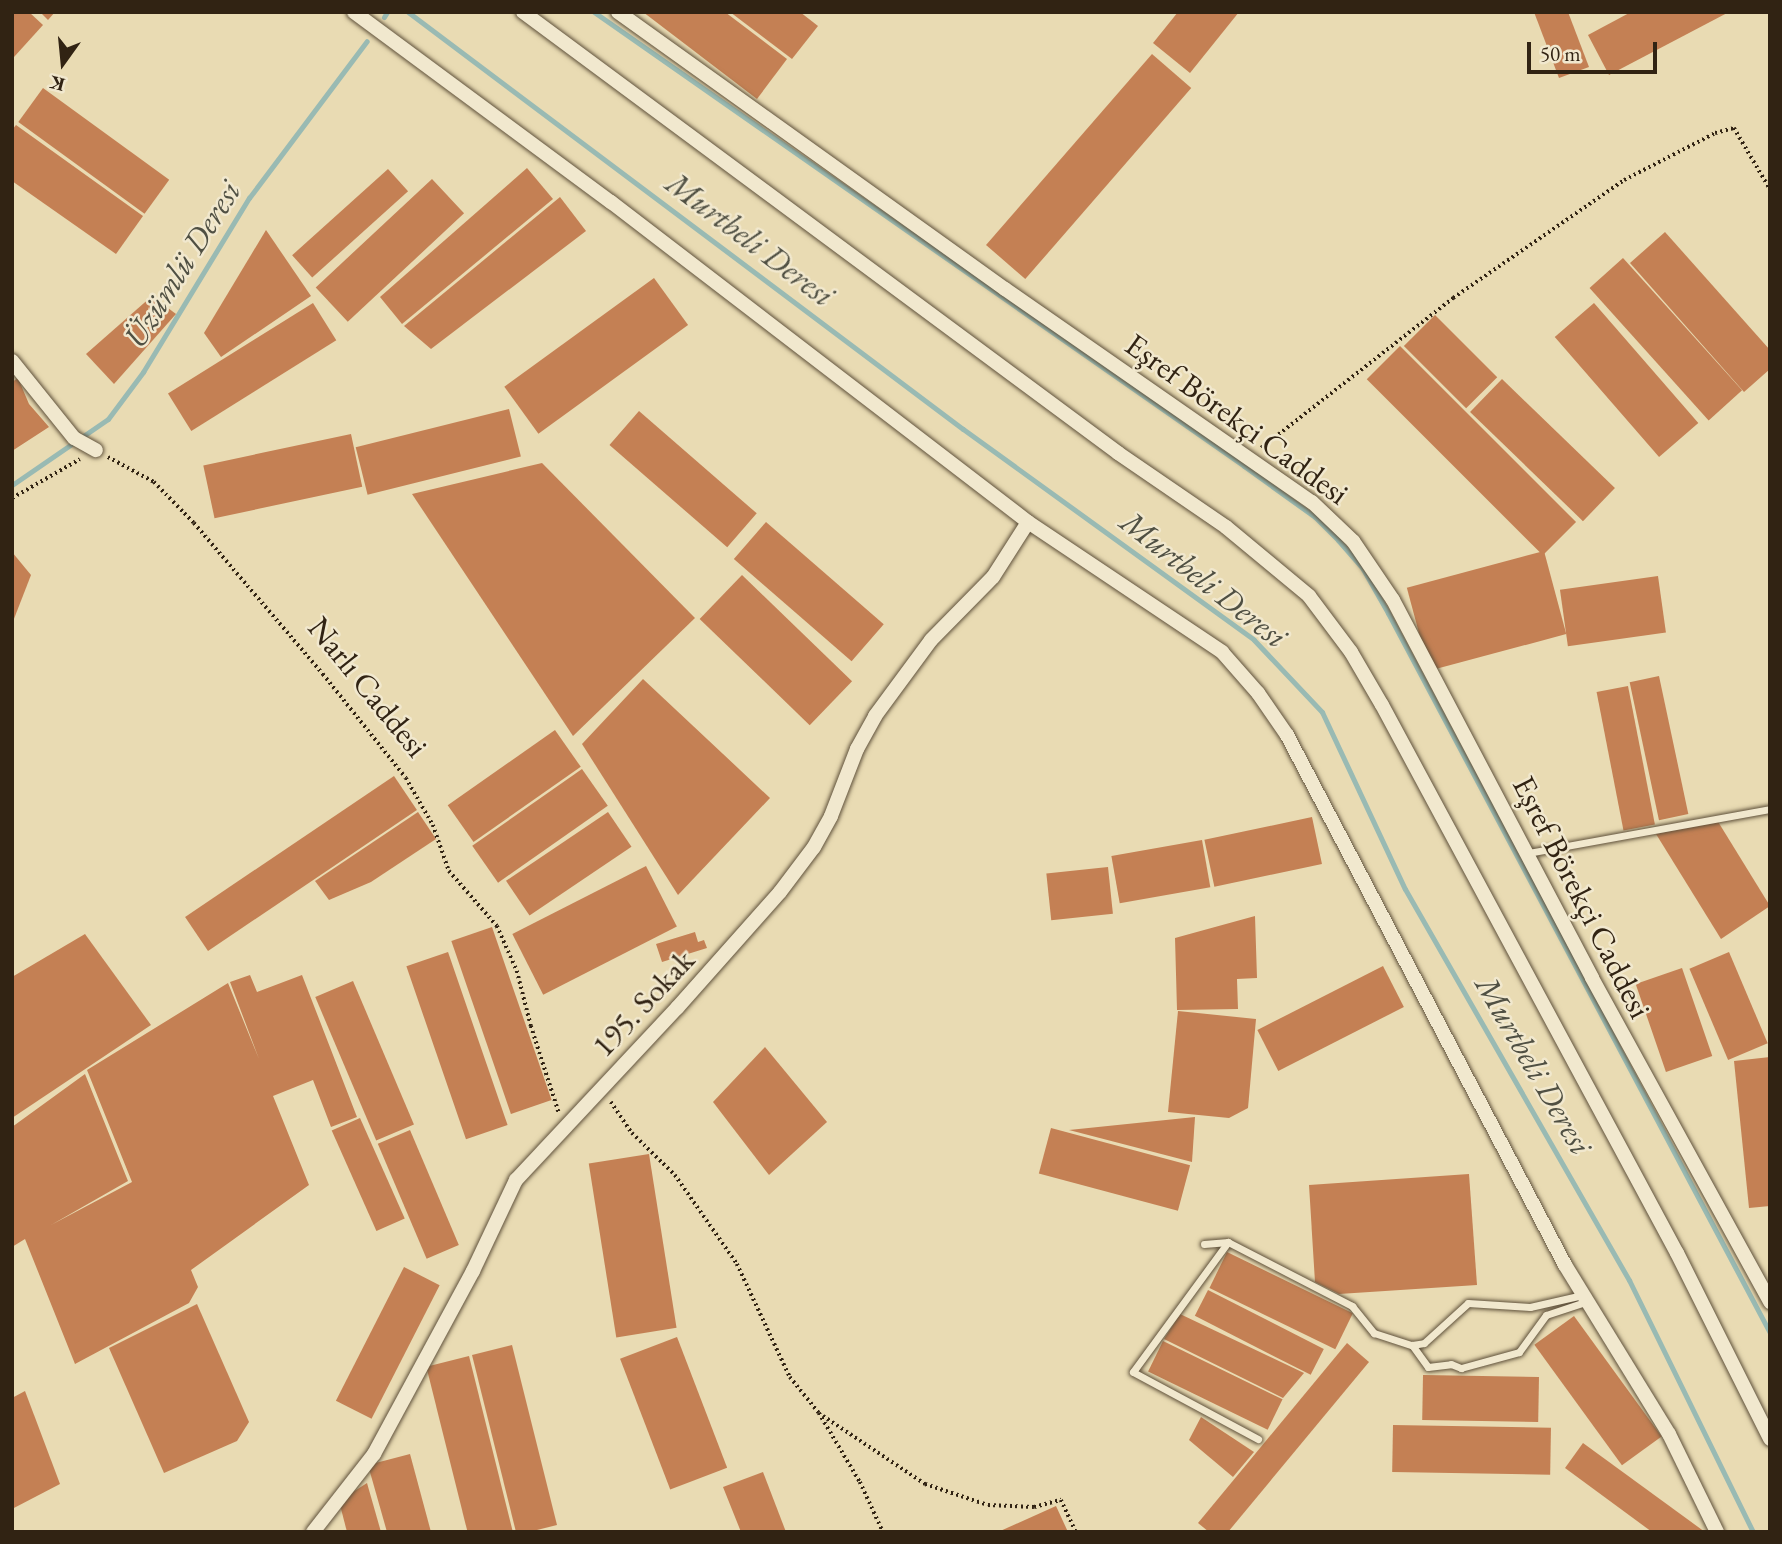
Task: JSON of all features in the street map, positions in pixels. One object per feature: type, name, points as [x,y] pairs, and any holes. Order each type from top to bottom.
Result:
[{"type":"street","points":[[354,12],[611,202],[1028,522],[1222,652],[1258,693],[1287,735],[1565,1265],[1669,1434],[1717,1532]]},
{"type":"street","points":[[523,12],[1118,453],[1226,527],[1309,596],[1351,652],[1382,705],[1670,1241],[1770,1439]]},
{"type":"street","name":"Eşref Börekçi Caddesi","points":[[618,12],[1312,502],[1353,541],[1393,600],[1528,853],[1591,978],[1770,1302]]},
{"type":"street","points":[[12,361],[74,438],[92,448]]},
{"type":"street","name":"195. Sokak","points":[[313,1532],[374,1454],[473,1271],[516,1180],[754,921],[807,856],[831,816],[856,749],[875,716],[932,640],[993,577],[1028,522]]},
{"type":"lane","points":[[1528,853],[1770,809]]},
{"type":"lane","points":[[1204,1244],[1228,1242],[1352,1306],[1374,1333],[1412,1345],[1424,1343],[1468,1303],[1530,1307],[1586,1298]]},
{"type":"lane","points":[[1228,1242],[1133,1372],[1258,1439]]},
{"type":"lane","points":[[1412,1345],[1428,1367],[1451,1364],[1461,1368],[1519,1352],[1546,1315],[1586,1298]]},
{"type":"path","points":[[1248,458],[1453,298],[1624,180],[1715,133],[1734,128],[1770,189]]},
{"type":"path","points":[[12,498],[92,448]]},
{"type":"path","name":"Narlı Caddesi","points":[[92,448],[153,482],[194,523],[323,674],[406,778],[433,825],[449,871],[497,926],[508,949],[564,1129]]},
{"type":"path","points":[[601,1089],[632,1133],[675,1175],[737,1265],[790,1377],[819,1413],[860,1482],[883,1532]]},
{"type":"path","points":[[819,1413],[857,1441],[925,1484],[988,1506],[1034,1507],[1061,1500],[1076,1532]]},
{"type":"building","points":[[12,12],[29,12],[43,25],[14,57]]},
{"type":"building","points":[[40,12],[55,12],[48,20]]},
{"type":"building","points":[[643,12],[725,12],[787,59],[757,99]]},
{"type":"building","points":[[730,12],[800,12],[818,26],[792,59]]},
{"type":"building","points":[[1178,12],[1239,12],[1190,73],[1153,43]]},
{"type":"building","points":[[1534,12],[1568,12],[1589,67],[1559,78]]},
{"type":"building","points":[[1631,12],[1729,12],[1609,75],[1588,35]]},
{"type":"building","points":[[1152,54],[1191,88],[1025,279],[986,245]]},
{"type":"building","points":[[43,88],[169,180],[145,214],[18,122]]},
{"type":"building","points":[[16,125],[143,216],[116,254],[12,181],[12,130]]},
{"type":"building","points":[[527,168],[553,199],[402,324],[380,297]]},
{"type":"building","points":[[388,169],[408,191],[312,278],[292,255]]},
{"type":"building","points":[[432,179],[464,213],[348,322],[316,287]]},
{"type":"building","points":[[560,197],[586,231],[431,349],[404,326]]},
{"type":"building","points":[[266,230],[311,296],[221,357],[204,333]]},
{"type":"building","points":[[1665,232],[1770,350],[1770,369],[1744,392],[1630,263]]},
{"type":"building","points":[[1623,258],[1742,390],[1709,420],[1590,288]]},
{"type":"building","points":[[654,278],[688,325],[538,434],[504,387]]},
{"type":"building","points":[[152,296],[176,314],[114,384],[86,354]]},
{"type":"building","points":[[313,303],[336,340],[191,431],[168,394]]},
{"type":"building","points":[[1594,303],[1698,423],[1659,457],[1555,337]]},
{"type":"building","points":[[1435,315],[1497,377],[1466,408],[1404,346]]},
{"type":"building","points":[[1400,346],[1576,522],[1543,555],[1367,379]]},
{"type":"building","points":[[18,378],[29,404],[49,427],[12,451],[12,382]]},
{"type":"building","points":[[1502,379],[1615,488],[1583,521],[1470,412]]},
{"type":"building","points":[[509,409],[521,457],[368,495],[356,447]]},
{"type":"building","points":[[639,411],[757,513],[727,547],[609,445]]},
{"type":"building","points":[[351,434],[362,487],[215,518],[203,465]]},
{"type":"building","points":[[542,463],[695,618],[573,736],[412,494]]},
{"type":"building","points":[[766,522],[884,624],[852,661],[734,559]]},
{"type":"building","points":[[1544,551],[1566,634],[1429,671],[1407,588]]},
{"type":"building","points":[[12,552],[31,575],[12,624]]},
{"type":"building","points":[[742,575],[852,681],[810,725],[700,619]]},
{"type":"building","points":[[1658,576],[1666,632],[1568,646],[1560,590]]},
{"type":"building","points":[[1659,676],[1688,814],[1659,820],[1630,682]]},
{"type":"building","points":[[643,679],[770,798],[678,895],[582,744]]},
{"type":"building","points":[[1628,686],[1655,824],[1623,831],[1597,692]]},
{"type":"building","points":[[555,730],[581,767],[474,842],[448,805]]},
{"type":"building","points":[[582,769],[608,806],[498,883],[472,846]]},
{"type":"building","points":[[394,776],[417,810],[208,951],[185,917]]},
{"type":"building","points":[[418,812],[436,839],[371,882],[329,900],[315,881]]},
{"type":"building","points":[[608,812],[631,847],[530,916],[506,881]]},
{"type":"building","points":[[1312,817],[1322,864],[1214,887],[1204,840]]},
{"type":"building","points":[[1717,820],[1770,906],[1721,939],[1656,834]]},
{"type":"building","points":[[1202,840],[1210,887],[1120,903],[1111,856]]},
{"type":"building","points":[[646,866],[677,927],[543,995],[512,934]]},
{"type":"building","points":[[1108,867],[1113,914],[1051,920],[1046,873]]},
{"type":"building","points":[[1255,916],[1257,978],[1237,979],[1238,1009],[1177,1010],[1175,938]]},
{"type":"building","points":[[492,927],[552,1100],[511,1114],[451,941]]},
{"type":"building","points":[[695,932],[698,942],[704,940],[707,948],[662,962],[656,944]]},
{"type":"building","points":[[85,934],[151,1025],[12,1118],[12,977]]},
{"type":"building","points":[[448,952],[508,1125],[466,1139],[406,966]]},
{"type":"building","points":[[1729,952],[1768,1043],[1728,1060],[1689,969]]},
{"type":"building","points":[[1383,966],[1404,1007],[1278,1071],[1257,1030]]},
{"type":"building","points":[[1682,968],[1712,1056],[1666,1072],[1636,984]]},
{"type":"building","points":[[250,975],[257,992],[302,975],[357,1117],[331,1127],[313,1080],[273,1096],[309,1185],[191,1270],[198,1287],[189,1303],[75,1364],[25,1239],[12,1247],[12,1127],[85,1074],[128,1181],[51,1225],[132,1182],[87,1070],[228,983],[259,1059],[230,982]]},
{"type":"building","points":[[353,981],[414,1125],[376,1141],[315,997]]},
{"type":"building","points":[[1178,1011],[1256,1019],[1248,1108],[1229,1118],[1168,1112]]},
{"type":"building","points":[[765,1047],[827,1122],[769,1175],[713,1102]]},
{"type":"building","points":[[1770,1057],[1770,1206],[1749,1208],[1734,1061]]},
{"type":"building","points":[[1195,1117],[1192,1162],[1069,1130]]},
{"type":"building","points":[[360,1118],[405,1218],[376,1231],[332,1131]]},
{"type":"building","points":[[1051,1128],[1190,1165],[1178,1211],[1039,1173]]},
{"type":"building","points":[[410,1130],[459,1245],[427,1259],[378,1144]]},
{"type":"building","points":[[649,1154],[677,1328],[616,1337],[589,1164]]},
{"type":"building","points":[[1469,1174],[1477,1285],[1339,1294],[1315,1282],[1309,1185]]},
{"type":"building","points":[[1227,1252],[1353,1313],[1335,1349],[1209,1288]]},
{"type":"building","points":[[404,1267],[440,1285],[372,1419],[336,1401]]},
{"type":"building","points":[[1208,1290],[1324,1349],[1311,1375],[1195,1316]]},
{"type":"building","points":[[197,1304],[249,1422],[237,1441],[164,1473],[109,1348]]},
{"type":"building","points":[[1180,1314],[1304,1373],[1283,1398],[1164,1339]]},
{"type":"building","points":[[1574,1316],[1662,1437],[1622,1465],[1534,1345]]},
{"type":"building","points":[[677,1337],[727,1468],[670,1490],[620,1359]]},
{"type":"building","points":[[1163,1341],[1283,1399],[1268,1430],[1148,1372]]},
{"type":"building","points":[[1347,1343],[1369,1362],[1228,1532],[1209,1532],[1198,1523]]},
{"type":"building","points":[[512,1345],[557,1525],[529,1532],[516,1532],[472,1355]]},
{"type":"building","points":[[469,1356],[513,1532],[468,1532],[426,1367]]},
{"type":"building","points":[[1423,1375],[1539,1377],[1538,1422],[1422,1420]]},
{"type":"building","points":[[25,1391],[60,1484],[12,1509],[12,1398]]},
{"type":"building","points":[[1201,1417],[1254,1452],[1233,1477],[1189,1440]]},
{"type":"building","points":[[1393,1425],[1551,1428],[1550,1475],[1392,1472]]},
{"type":"building","points":[[1583,1443],[1705,1532],[1652,1532],[1565,1468]]},
{"type":"building","points":[[410,1454],[431,1532],[387,1532],[368,1465]]},
{"type":"building","points":[[763,1472],[786,1532],[741,1532],[723,1487]]},
{"type":"building","points":[[367,1483],[381,1532],[347,1532],[339,1501]]},
{"type":"building","points":[[1056,1506],[1068,1532],[998,1532]]},
{"type":"waterway","name":"Üzümlü Deresi","points":[[384,17],[387,12]]},
{"type":"waterway","name":"Murtbeli Deresi","points":[[408,12],[963,429],[1254,640],[1322,712],[1405,889],[1629,1280],[1753,1532]]},
{"type":"waterway","points":[[594,12],[1244,466],[1315,517],[1338,540],[1363,569],[1388,613],[1770,1333]]},
{"type":"waterway","name":"Üzümlü Deresi","points":[[12,485],[108,419],[143,372],[249,198],[367,41]]}]
